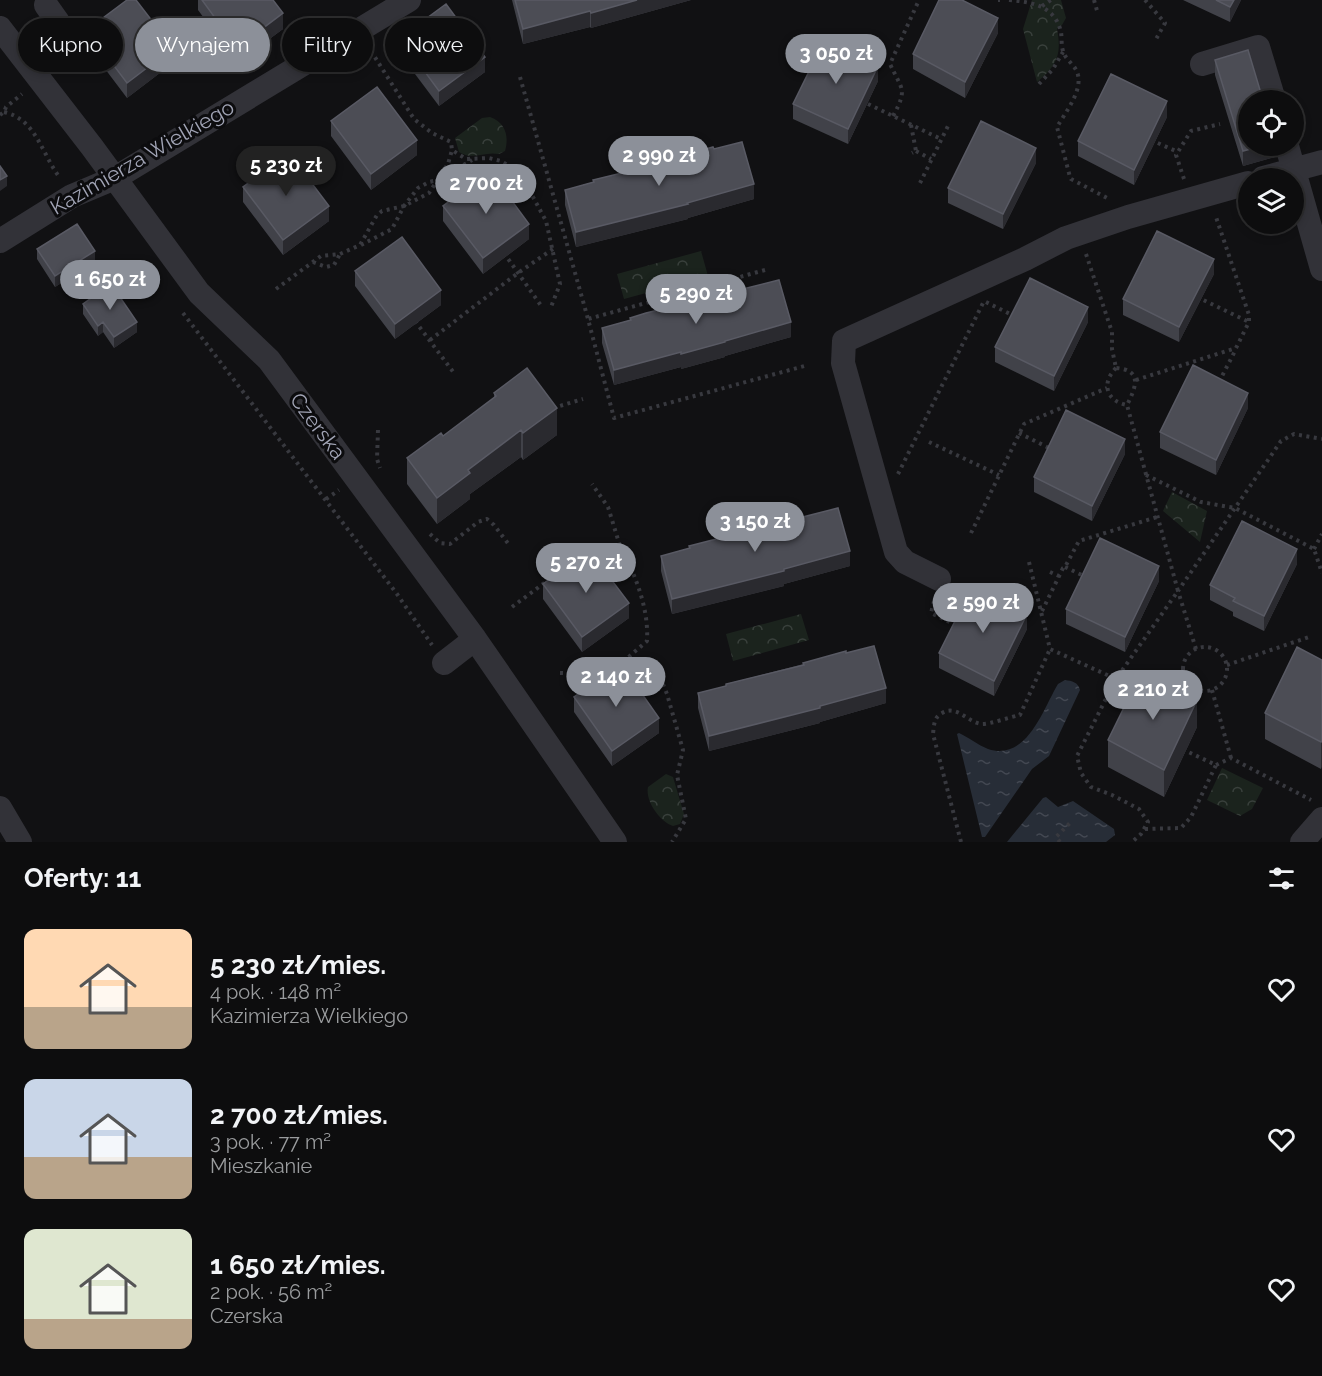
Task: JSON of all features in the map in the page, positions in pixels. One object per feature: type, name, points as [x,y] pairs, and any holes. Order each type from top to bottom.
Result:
[{"type":"street","name":"Kazimierza Wielkiego","points":[[0,241],[72,196],[115,178],[409,0]]},
{"type":"street","name":"Czerska","points":[[0,28],[115,178],[199,293],[269,360],[475,639],[615,842]]},
{"type":"street","points":[[1202,64],[1258,47],[1271,90]]},
{"type":"street","points":[[1301,168],[1322,162]]},
{"type":"street","points":[[939,579],[905,562],[896,552],[843,363],[844,341],[978,292],[1079,233],[1238,186]]},
{"type":"street","points":[[1304,205],[1322,269]]},
{"type":"street","points":[[444,663],[475,639]]},
{"type":"street","points":[[0,808],[20,842]]},
{"type":"street","points":[[1302,842],[1317,809]]},
{"type":"path","points":[[893,117],[903,97],[903,92],[890,64],[919,0]]},
{"type":"path","points":[[1009,0],[1031,2],[1050,12],[1058,25],[1063,52],[1078,75],[1077,91],[1057,127],[1071,179],[1123,206],[1128,217]]},
{"type":"path","points":[[1042,6],[1051,0]]},
{"type":"path","points":[[1094,0],[1098,14]]},
{"type":"path","points":[[1145,0],[1165,23],[1155,40]]},
{"type":"path","points":[[1039,84],[1053,69],[1063,52]]},
{"type":"path","points":[[360,245],[377,214],[390,208],[404,206],[429,194],[448,165],[452,150],[451,142],[432,133],[414,118],[373,54]]},
{"type":"path","points":[[520,77],[614,418],[808,365]]},
{"type":"path","points":[[19,96],[2,113],[15,115],[26,122],[72,196]]},
{"type":"path","points":[[868,104],[941,139]]},
{"type":"path","points":[[1186,185],[1176,154],[1191,131],[1220,124]]},
{"type":"path","points":[[911,125],[914,152],[932,159]]},
{"type":"path","points":[[920,183],[948,126]]},
{"type":"path","points":[[1144,137],[1178,152]]},
{"type":"path","points":[[452,150],[466,159],[489,158],[501,161],[512,168],[533,197],[546,221],[560,284],[551,307]]},
{"type":"path","points":[[276,289],[321,256],[340,254],[392,229],[404,206],[418,188],[438,180],[472,160]]},
{"type":"path","points":[[1214,210],[1249,315],[1249,322],[1218,384]]},
{"type":"path","points":[[1079,233],[1112,332],[1112,349],[1116,368]]},
{"type":"path","points":[[430,340],[553,249]]},
{"type":"path","points":[[503,253],[542,308]]},
{"type":"path","points":[[312,262],[326,267],[334,265],[340,254]]},
{"type":"path","points":[[588,319],[765,270]]},
{"type":"path","points":[[894,483],[978,292],[1017,318]]},
{"type":"path","points":[[1191,294],[1249,322]]},
{"type":"path","points":[[177,305],[397,594],[444,663]]},
{"type":"path","points":[[414,319],[454,373]]},
{"type":"path","points":[[1136,380],[1236,348]]},
{"type":"path","points":[[1116,368],[1132,374],[1136,380],[1136,388],[1127,405],[1196,649]]},
{"type":"path","points":[[1116,368],[1110,374],[1107,388],[1111,398],[1127,405]]},
{"type":"path","points":[[971,533],[1024,424],[1107,388]]},
{"type":"path","points":[[547,412],[555,407],[583,399]]},
{"type":"path","points":[[378,430],[377,459],[382,471]]},
{"type":"path","points":[[1019,433],[1054,450]]},
{"type":"path","points":[[1132,842],[1148,822],[1138,809],[1090,787],[1081,773],[1077,756],[1116,679],[1281,441],[1294,434],[1322,439]]},
{"type":"path","points":[[929,442],[999,476]]},
{"type":"path","points":[[1146,475],[1201,502],[1234,508],[1314,549],[1322,573]]},
{"type":"path","points":[[560,673],[609,674],[647,641],[648,632],[639,588],[620,546],[608,507],[592,484]]},
{"type":"path","points":[[1041,612],[1062,568],[1065,567],[1080,541],[1157,517]]},
{"type":"path","points":[[425,528],[440,543],[450,544],[478,522],[487,519],[495,525],[510,546]]},
{"type":"path","points":[[1268,538],[1273,528]]},
{"type":"path","points":[[1314,549],[1322,534]]},
{"type":"path","points":[[512,607],[587,551],[620,546]]},
{"type":"path","points":[[961,842],[933,734],[934,724],[938,715],[948,711],[957,712],[981,724],[1020,715],[1050,649],[1029,562]]},
{"type":"path","points":[[1065,567],[1091,579]]},
{"type":"path","points":[[1050,572],[1059,576]]},
{"type":"path","points":[[939,579],[931,613],[959,627]]},
{"type":"path","points":[[1227,665],[1312,636]]},
{"type":"path","points":[[1204,647],[1218,651],[1227,665],[1223,682],[1212,690],[1205,692],[1192,687],[1184,675],[1185,660],[1196,649],[1204,647]]},
{"type":"path","points":[[1050,649],[1116,679]]},
{"type":"path","points":[[628,657],[661,679],[683,750],[676,775],[686,819],[672,842]]},
{"type":"path","points":[[1212,690],[1230,758],[1317,809]]},
{"type":"path","points":[[1176,746],[1216,765]]},
{"type":"path","points":[[1144,829],[1181,828],[1191,817],[1216,765],[1230,758]]},
{"type":"path","points":[[1060,842],[1056,837],[1071,822]]},
{"type":"green space","points":[[1032,0],[1061,0],[1066,18],[1057,29],[1059,46],[1056,59],[1037,82],[1023,29]]},
{"type":"green space","points":[[490,117],[503,126],[507,140],[505,151],[499,154],[474,156],[459,152],[455,138],[482,118]]},
{"type":"green space","points":[[701,251],[708,276],[624,299],[617,274]]},
{"type":"green space","points":[[1172,492],[1207,511],[1200,542],[1163,511]]},
{"type":"green space","points":[[801,614],[809,640],[733,661],[726,634]]},
{"type":"green space","points":[[1222,768],[1263,788],[1252,809],[1240,816],[1207,800]]},
{"type":"green space","points":[[666,774],[673,777],[684,814],[680,824],[673,826],[663,820],[654,810],[648,793],[648,787]]},
{"type":"water","points":[[1065,680],[1072,681],[1080,690],[1049,756],[1032,769],[985,837],[982,837],[957,734],[988,749],[1002,751],[1013,748],[1032,731],[1058,684]]},
{"type":"water","points":[[1046,797],[1058,807],[1073,801],[1114,829],[1115,835],[1106,842],[1007,842]]},
{"type":"building","points":[[127,0],[136,0],[150,18],[135,18],[135,72],[141,72],[127,83],[119,72],[123,72],[123,18],[103,18]]},
{"type":"building","points":[[202,0],[273,0],[283,13],[270,23],[270,18],[215,18]]},
{"type":"building","points":[[515,0],[637,0],[523,29]]},
{"type":"building","points":[[939,0],[962,0],[998,18],[965,82],[913,54]]},
{"type":"building","points":[[1216,0],[1234,0],[1230,7]]},
{"type":"building","points":[[446,4],[456,18],[427,18]]},
{"type":"building","points":[[825,39],[878,66],[848,129],[793,104]]},
{"type":"building","points":[[1248,50],[1260,90],[1238,90],[1238,135],[1215,60]]},
{"type":"building","points":[[425,72],[465,72],[439,91]]},
{"type":"building","points":[[1111,74],[1167,101],[1134,170],[1078,141]]},
{"type":"building","points":[[377,87],[417,140],[371,174],[331,121]]},
{"type":"building","points":[[981,121],[1036,148],[1003,214],[948,188]]},
{"type":"building","points":[[742,142],[754,184],[688,204],[576,232],[565,190],[713,147],[714,149]]},
{"type":"building","points":[[289,153],[329,206],[283,240],[243,187]]},
{"type":"building","points":[[0,166],[7,176],[0,180]]},
{"type":"building","points":[[490,171],[529,224],[483,258],[443,206]]},
{"type":"building","points":[[77,224],[95,251],[55,276],[37,249]]},
{"type":"building","points":[[1157,231],[1214,259],[1179,327],[1123,299]]},
{"type":"building","points":[[402,237],[441,290],[395,324],[355,271]]},
{"type":"building","points":[[1030,278],[1088,307],[1054,376],[995,347]]},
{"type":"building","points":[[779,280],[791,322],[681,354],[681,352],[614,370],[602,328],[646,313]]},
{"type":"building","points":[[111,284],[137,322],[114,337],[103,322],[98,326],[83,304]]},
{"type":"building","points":[[1193,365],[1248,393],[1216,460],[1160,432]]},
{"type":"building","points":[[527,368],[557,408],[523,433],[521,430],[468,470],[470,473],[437,498],[407,458],[441,433],[443,436],[496,396],[494,393]]},
{"type":"building","points":[[1066,410],[1125,439],[1092,506],[1034,477]]},
{"type":"building","points":[[838,508],[850,551],[784,569],[784,571],[672,599],[661,556],[690,548],[689,546]]},
{"type":"building","points":[[1242,521],[1297,549],[1264,616],[1233,601],[1235,598],[1210,585]]},
{"type":"building","points":[[1100,538],[1159,566],[1125,637],[1066,609]]},
{"type":"building","points":[[589,550],[629,603],[582,637],[543,584]]},
{"type":"building","points":[[972,587],[1027,614],[994,681],[939,653]]},
{"type":"building","points":[[874,646],[886,688],[820,706],[820,708],[709,736],[698,693],[804,665],[803,663],[846,651],[846,653]]},
{"type":"building","points":[[1297,647],[1322,660],[1321,742],[1265,713]]},
{"type":"building","points":[[621,664],[659,718],[612,751],[574,697]]},
{"type":"building","points":[[1141,673],[1197,700],[1164,770],[1108,740]]}]
